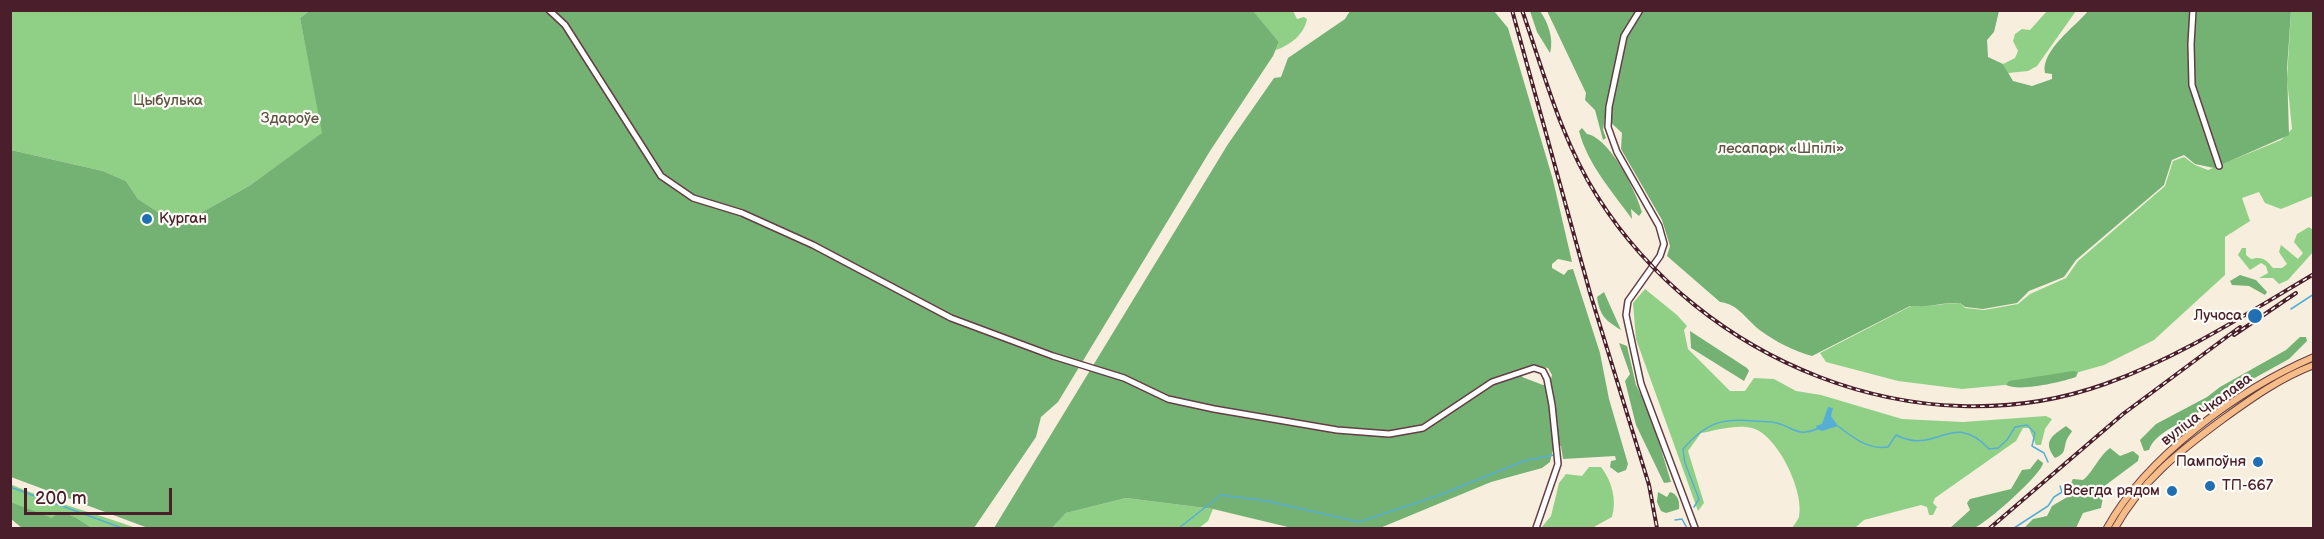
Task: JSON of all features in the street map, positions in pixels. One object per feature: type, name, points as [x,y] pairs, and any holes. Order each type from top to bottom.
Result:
[{"type":"main road","name":"вуліца Чкалава","points":[[2107,528],[2130,493],[2203,425],[2262,383],[2313,357]]},
{"type":"main road","name":"вуліца Чкалава","points":[[2115,528],[2162,463],[2253,397],[2278,381],[2313,365]]},
{"type":"street","points":[[549,10],[565,25],[661,176],[682,192],[742,213],[813,245],[951,318],[1053,356],[1124,378],[1168,399],[1337,430],[1389,434],[1423,428],[1492,382],[1534,368],[1543,371],[1548,379],[1558,464],[1536,528]]},
{"type":"street","points":[[1640,10],[1624,36],[1609,107],[1608,127],[1617,152],[1659,226],[1664,244],[1660,256],[1628,301],[1626,315],[1632,352],[1641,384],[1695,528]]},
{"type":"street","points":[[2193,10],[2190,44],[2192,85],[2219,166]]},
{"type":"green space","points":[[1252,10],[1279,42],[1273,56],[1210,151],[1058,402],[1041,417],[1036,437],[974,528],[148,528],[11,477],[11,150],[103,171],[126,181],[138,199],[164,216],[195,216],[249,186],[322,133],[300,18],[309,11]]},
{"type":"green space","name":"Цыбулька","points":[[11,11],[309,11],[300,18],[323,133],[249,186],[195,216],[164,216],[138,199],[126,181],[103,171],[11,150]]},
{"type":"green space","points":[[1252,11],[1293,11],[1297,19],[1304,17],[1307,19],[1296,39],[1276,50],[1279,42]]},
{"type":"green space","points":[[1350,11],[1494,11],[1508,28],[1553,180],[1572,262],[1558,259],[1552,264],[1552,268],[1564,275],[1568,270],[1573,269],[1600,353],[1609,399],[1628,464],[1626,470],[1618,473],[1610,467],[1611,461],[1616,460],[1615,456],[1563,459],[1561,446],[1554,445],[1550,462],[1542,468],[1491,482],[1380,528],[1292,528],[1213,509],[1126,498],[1066,513],[1052,528],[994,528],[1228,144],[1274,78],[1281,77],[1288,58],[1345,19]],"holes":[[[1540,367],[1548,368],[1552,375],[1550,383],[1543,385],[1522,377],[1524,373],[1532,372]]]},
{"type":"green space","points":[[1530,11],[1540,11],[1546,20],[1551,36],[1550,53],[1537,32]]},
{"type":"green space","name":"лесапарк «Шпілі»","points":[[1547,11],[1999,11],[1994,32],[1987,40],[1988,57],[2003,64],[2013,81],[2032,86],[2052,79],[2052,74],[2045,73],[2048,56],[2060,39],[2088,11],[2291,11],[2287,69],[2289,135],[2214,168],[2195,164],[2184,155],[2172,160],[2164,185],[2076,260],[2064,277],[2029,291],[2017,303],[1983,309],[1965,307],[1960,303],[1910,306],[1812,356],[1792,349],[1767,335],[1738,309],[1720,302],[1667,256],[1670,246],[1662,220],[1621,149],[1622,133],[1605,117],[1603,130],[1606,138],[1603,140],[1595,110],[1585,100],[1586,93]]},
{"type":"green space","points":[[2047,11],[2076,11],[2037,66],[2028,71],[2008,73],[2003,64],[2015,58],[2018,51],[2013,41],[2015,34],[2022,29],[2030,30]]},
{"type":"green space","name":"Лучоса","points":[[2291,11],[2313,11],[2313,196],[2281,209],[2265,203],[2259,192],[2242,198],[2250,221],[2225,237],[2225,275],[2154,340],[2104,365],[2047,381],[1962,389],[1898,381],[1826,362],[1820,353],[1911,306],[1960,303],[1965,308],[1984,310],[2018,304],[2030,294],[2066,278],[2078,261],[2165,186],[2173,161],[2184,157],[2208,170],[2281,140],[2292,129],[2287,79]]},
{"type":"green space","points":[[1582,128],[1604,145],[1621,167],[1639,203],[1642,212],[1639,216],[1631,209],[1632,219],[1601,177],[1583,143],[1579,131]]},
{"type":"green space","points":[[2309,227],[2313,230],[2313,252],[2288,280],[2279,284],[2273,278],[2259,278],[2268,273],[2266,266],[2261,263],[2250,270],[2238,255],[2242,248],[2246,248],[2246,255],[2251,259],[2261,258],[2273,268],[2282,268],[2287,264],[2279,252],[2281,245],[2298,259],[2303,253],[2294,242],[2297,234]]},
{"type":"green space","points":[[2240,275],[2256,280],[2267,292],[2265,295],[2249,286],[2232,285],[2230,281]]},
{"type":"green space","points":[[1645,289],[1687,326],[1684,330],[1688,349],[1730,391],[1745,391],[1754,378],[1774,379],[1796,391],[1821,395],[1902,419],[1963,422],[2046,416],[2052,419],[2045,429],[2041,445],[2036,445],[2029,428],[2023,428],[2016,441],[1935,498],[1933,503],[1937,507],[1933,515],[1929,515],[1927,507],[1921,505],[1864,520],[1855,528],[1792,528],[1799,517],[1798,493],[1787,465],[1771,441],[1761,433],[1746,427],[1701,433],[1688,451],[1704,503],[1698,511],[1636,339],[1633,303]]},
{"type":"green space","points":[[1604,292],[1621,330],[1607,320],[1600,309],[1597,297]]},
{"type":"green space","points":[[1690,331],[1747,368],[1749,371],[1744,381],[1691,348]]},
{"type":"green space","points":[[2300,337],[2306,337],[2307,341],[2289,359],[2211,402],[2196,414],[2159,436],[2149,450],[2144,451],[2140,440],[2156,424],[2286,350]]},
{"type":"green space","points":[[1619,343],[1627,346],[1636,385],[1650,413],[1671,482],[1664,483],[1636,425],[1625,381],[1630,374]]},
{"type":"green space","points":[[2078,372],[2076,377],[2051,384],[2030,387],[2006,385],[2009,381]]},
{"type":"green space","points":[[2066,426],[2072,431],[2063,452],[2055,458],[2049,447],[2050,439]]},
{"type":"green space","points":[[2110,448],[2120,456],[2133,451],[2139,456],[2138,461],[2099,490],[2098,495],[2103,497],[2101,508],[2083,513],[2076,528],[2024,528],[2033,519],[2047,516],[2052,506],[2069,496],[2069,487],[2073,479],[2083,480]]},
{"type":"green space","points":[[2038,459],[2043,463],[2041,469],[1990,518],[1974,528],[1950,528],[1970,510],[1967,503],[1970,499],[2011,489],[2022,470],[2030,469]]},
{"type":"green space","points":[[1589,467],[1601,467],[1608,478],[1614,497],[1612,517],[1592,528],[1541,528],[1551,516],[1559,483],[1566,474],[1582,476]]},
{"type":"green space","points":[[10,484],[136,528],[92,528],[60,511],[52,519],[11,502]]},
{"type":"green space","points":[[1658,492],[1667,497],[1670,492],[1677,496],[1679,509],[1666,513],[1661,511],[1657,502]]},
{"type":"green space","points":[[1126,498],[1213,509],[1208,521],[1199,528],[1052,528],[1066,513]]},
{"type":"green space","points":[[11,502],[52,518],[60,511],[92,528],[22,528],[11,519]]},
{"type":"water","points":[[1828,407],[1833,408],[1831,416],[1838,426],[1822,431],[1816,426],[1822,424]]},
{"type":"waterway","points":[[2291,309],[2314,294]]},
{"type":"waterway","points":[[1694,507],[1699,499],[1685,463],[1683,449],[1699,433],[1714,424],[1732,420],[1774,422],[1800,432],[1817,429]]},
{"type":"waterway","points":[[1838,426],[1855,439],[1874,447],[1888,447],[1896,435],[1910,440],[1923,440],[1954,433],[1965,433],[1976,438],[1989,449],[1998,448],[2007,440],[2015,427],[2027,425],[2035,433],[2032,446],[2044,453],[2048,462]]},
{"type":"waterway","points":[[1179,528],[1221,495],[1267,501],[1359,522],[1437,496],[1524,461],[1554,455]]},
{"type":"waterway","points":[[2014,528],[2048,506],[2054,497],[2062,492],[2060,486]]},
{"type":"waterway","points":[[10,487],[122,528]]},
{"type":"waterway","points":[[1675,520],[1682,519],[1687,528]]},
{"type":"railway","points":[[1512,10],[1590,293],[1649,485],[1657,528]]},
{"type":"railway","points":[[1522,10],[1554,105],[1573,152],[1597,196],[1641,254],[1694,304],[1754,346],[1820,377],[1889,397],[1961,406],[2033,402],[2105,384],[2160,361],[2212,334],[2314,274]]},
{"type":"railway","points":[[2234,335],[2296,293]]},
{"type":"railway","points":[[1990,528],[2123,414],[2240,327]]},
{"type":"place","name":"Курган","points":[[147,219]]},
{"type":"place","name":"Лучоса","points":[[2255,316]]},
{"type":"place","name":"Пампоўня","points":[[2258,462]]},
{"type":"place","name":"ТП-667","points":[[2210,486]]},
{"type":"place","name":"Всегда рядом","points":[[2172,491]]},
{"type":"park label","name":"Здароўе","points":[[290,119]]}]
